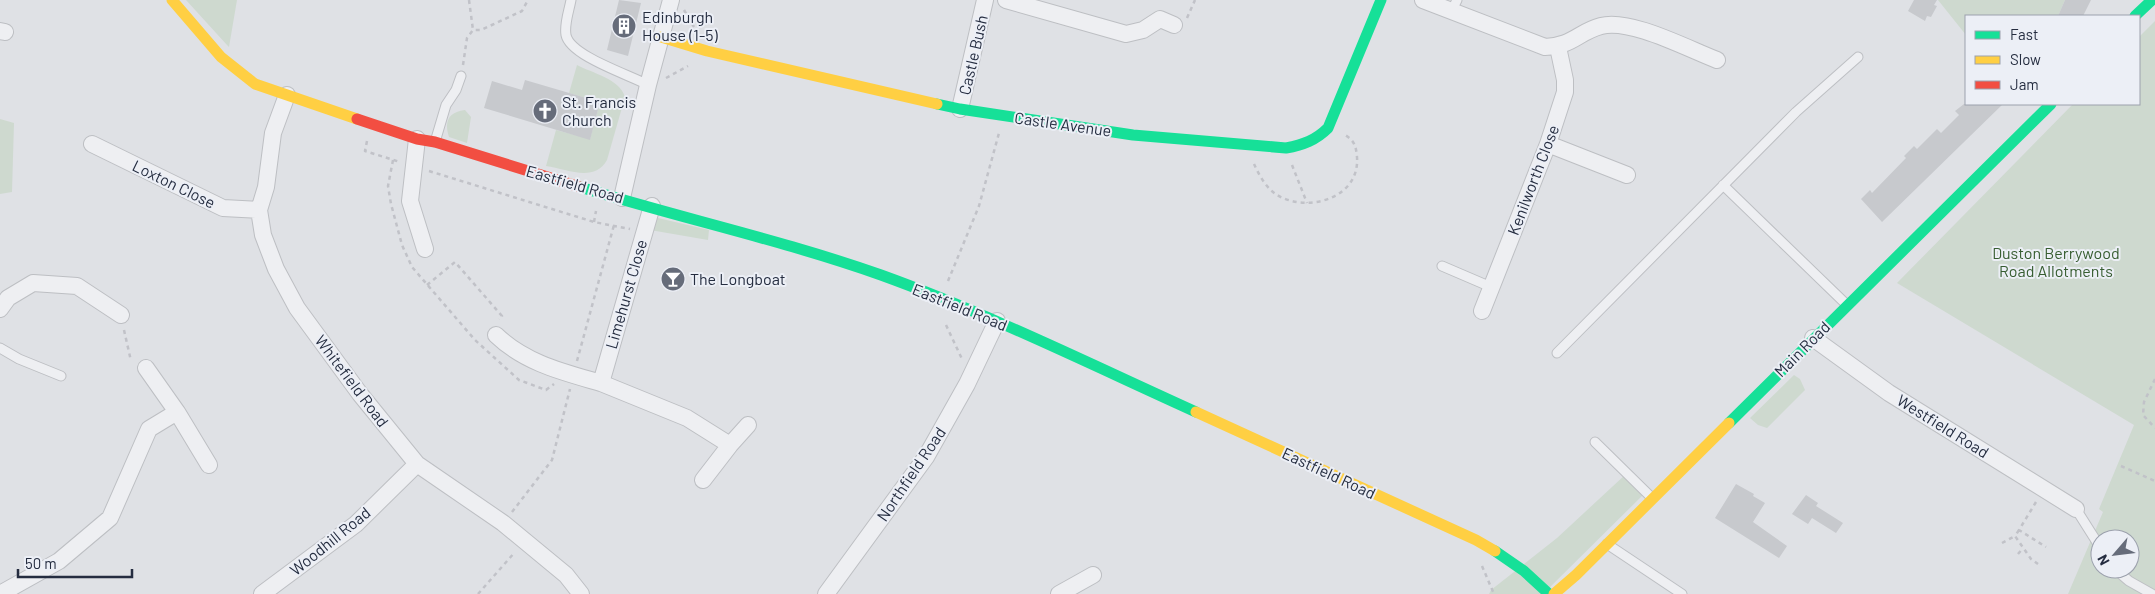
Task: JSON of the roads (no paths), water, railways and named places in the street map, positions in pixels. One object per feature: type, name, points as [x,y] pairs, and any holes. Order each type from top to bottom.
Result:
[{"type":"street","name":"Eastfield Road","points":[[172,0],[221,57],[255,84],[417,139],[435,142],[590,190],[769,238],[881,275],[997,321],[1476,540],[1520,568],[1549,594]]},
{"type":"street","points":[[622,198],[648,85],[671,0]]},
{"type":"street","name":"Castle Bush","points":[[960,109],[985,0]]},
{"type":"street","points":[[1007,0],[1126,34],[1143,30],[1164,17]]},
{"type":"street","name":"Castle Avenue","points":[[661,37],[707,51],[960,109],[1133,135],[1286,148],[1304,145],[1318,138],[1330,124],[1381,0]]},
{"type":"street","points":[[1422,0],[1454,5],[1544,47],[1558,47],[1601,26],[1617,24],[1633,27],[1717,60]]},
{"type":"street","points":[[2136,15],[2152,0]]},
{"type":"street","name":"Kenilworth Close","points":[[1482,311],[1548,144],[1565,92],[1565,80],[1558,47]]},
{"type":"street","name":"Whitefield Road","points":[[287,96],[273,133],[266,187],[259,210],[263,235],[276,268],[297,308],[360,394],[417,464],[503,523],[566,575],[581,594]]},
{"type":"street","name":"Main Road","points":[[1554,594],[2050,105]]},
{"type":"street","points":[[417,139],[410,201],[425,249]]},
{"type":"street","name":"Loxton Close","points":[[92,144],[223,208],[259,210]]},
{"type":"street","points":[[1548,144],[1627,174]]},
{"type":"street","name":"Limehurst Close","points":[[601,383],[652,206]]},
{"type":"street","points":[[0,309],[8,298],[33,282],[77,286],[121,315]]},
{"type":"street","name":"Northfield Road","points":[[826,594],[926,457],[976,366],[997,321]]},
{"type":"street","points":[[491,331],[509,347],[526,358],[601,383],[687,418],[730,445]]},
{"type":"street","name":"Westfield Road","points":[[1813,338],[1889,393],[2076,509]]},
{"type":"street","points":[[146,368],[177,412],[209,465]]},
{"type":"street","points":[[0,594],[59,561],[110,518],[149,429],[177,412]]},
{"type":"street","points":[[702,480],[748,425]]},
{"type":"street","name":"Woodhill Road","points":[[262,594],[356,524],[417,464]]},
{"type":"street","points":[[1059,594],[1092,575]]},
{"type":"lane","points":[[571,0],[566,23],[566,37],[575,49],[648,85]]},
{"type":"lane","points":[[1557,353],[1599,308],[1796,112],[1858,57]]},
{"type":"lane","points":[[435,142],[446,104],[456,90],[461,76]]},
{"type":"lane","points":[[1723,185],[1847,305]]},
{"type":"lane","points":[[1442,266],[1491,287]]},
{"type":"lane","points":[[0,348],[19,359],[61,376]]},
{"type":"lane","points":[[1595,442],[1652,498]]},
{"type":"lane","points":[[2076,509],[2090,531]]},
{"type":"lane","points":[[1607,543],[1682,594]]},
{"type":"lane","points":[[2127,579],[2152,594]]},
{"type":"place","name":"Edinburgh House (1-5)","points":[[624,26]]},
{"type":"place","name":"St. Francis Church","points":[[545,111]]},
{"type":"place","name":"The Longboat","points":[[673,279]]},
{"type":"park label","name":"Duston Berrywood Road Allotments","points":[[2056,262]]}]
